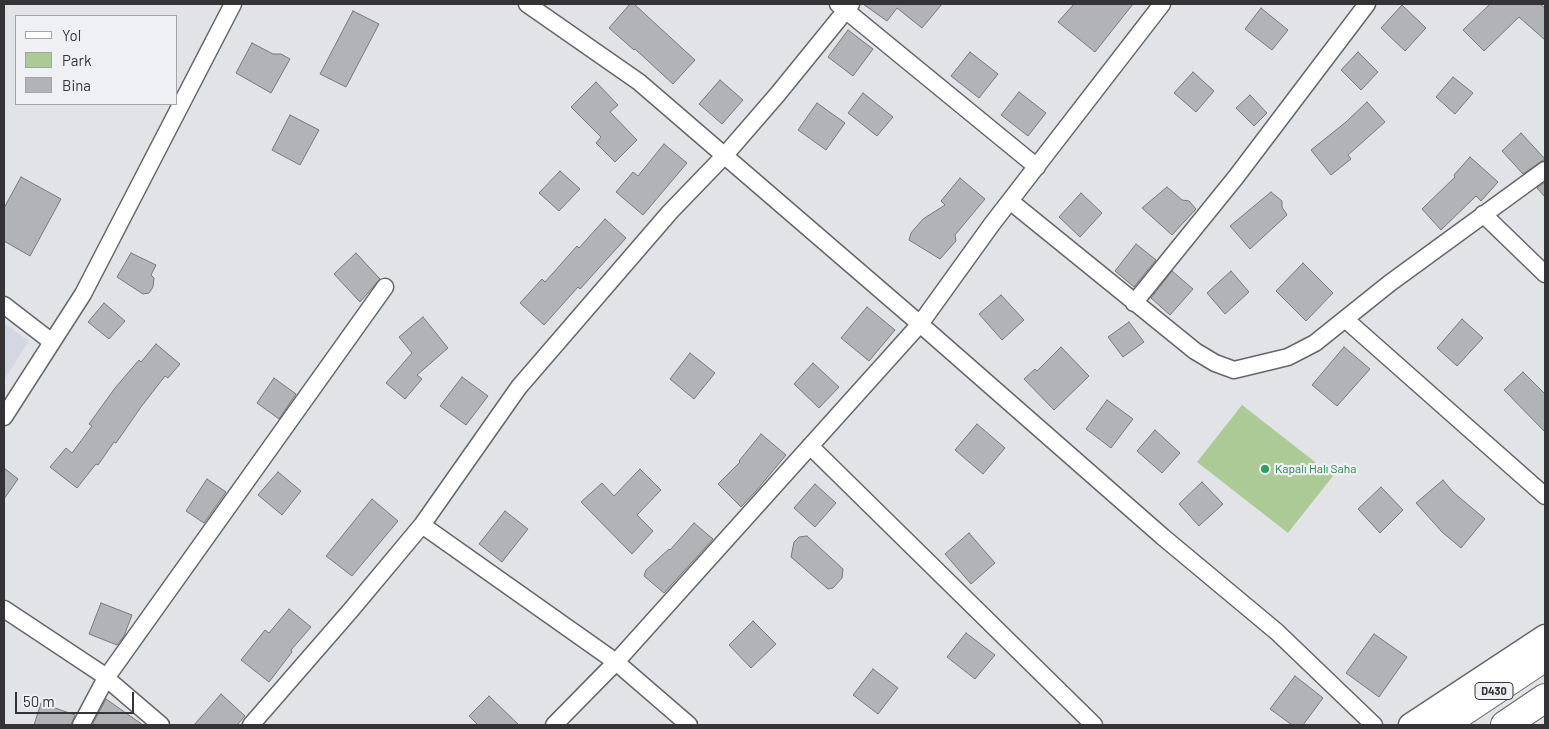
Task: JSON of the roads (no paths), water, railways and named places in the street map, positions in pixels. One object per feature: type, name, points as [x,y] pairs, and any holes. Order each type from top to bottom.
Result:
[{"type":"highway","name":"D430","points":[[1443,725],[1545,657]]},
{"type":"highway","name":"D430","points":[[1505,725],[1545,698]]},
{"type":"street","points":[[4,417],[83,294],[233,4]]},
{"type":"street","points":[[527,4],[639,82],[725,155],[1163,537],[1277,632],[1374,725]]},
{"type":"street","points":[[554,725],[616,662],[920,324],[1010,201],[1162,4]]},
{"type":"street","points":[[1134,302],[1236,177],[1367,4]]},
{"type":"street","points":[[251,725],[422,525],[519,387],[670,212],[725,155],[777,95],[845,6],[1037,166]]},
{"type":"street","points":[[1010,201],[1195,351],[1215,363],[1234,370],[1288,357],[1315,343],[1390,283],[1545,170]]},
{"type":"street","points":[[1483,214],[1545,274]]},
{"type":"street","points":[[81,725],[106,678],[385,286]]},
{"type":"street","points":[[4,305],[52,342]]},
{"type":"street","points":[[1345,319],[1545,496]]},
{"type":"street","points":[[810,446],[1094,725]]},
{"type":"street","points":[[422,525],[616,662],[689,725]]},
{"type":"street","points":[[4,609],[106,678],[162,725]]},
{"type":"street","points":[[1410,725],[1545,636]]},
{"type":"place","name":"Kapalı Halı Saha","points":[[1265,469]]}]
